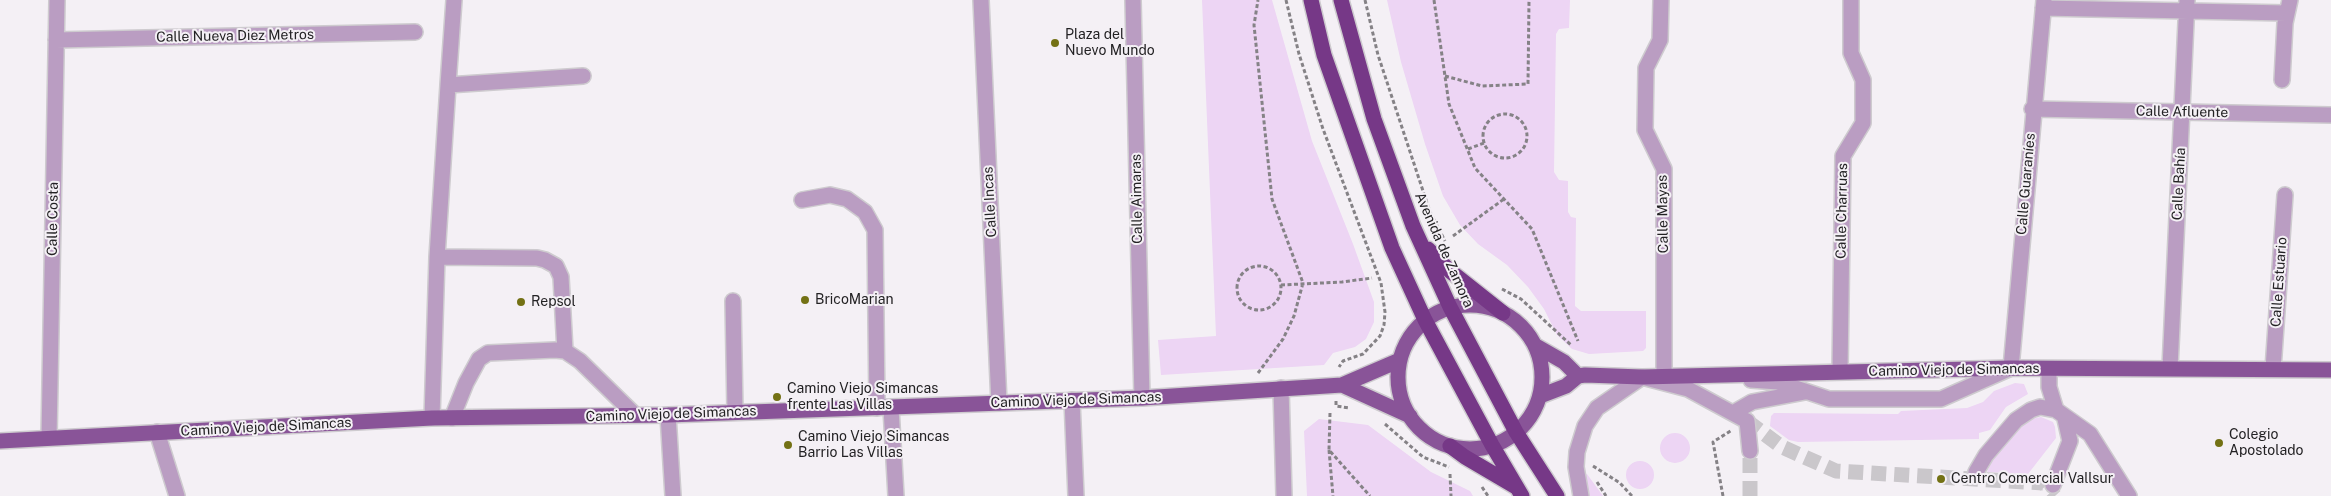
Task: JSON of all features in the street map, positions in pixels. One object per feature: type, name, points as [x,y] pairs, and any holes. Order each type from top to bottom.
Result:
[{"type":"highway","points":[[1311,0],[1324,55],[1385,231],[1425,320],[1492,445],[1520,492]]},
{"type":"highway","name":"Avenida de Zamora","points":[[1341,0],[1374,119],[1420,241],[1450,307],[1516,432],[1557,496]]},
{"type":"highway","points":[[1420,241],[1450,271],[1503,312]]},
{"type":"highway","points":[[1450,446],[1465,458],[1520,492]]},
{"type":"main road","points":[[1480,305],[1503,312],[1524,329],[1536,346],[1542,371],[1540,396],[1533,413],[1516,432],[1492,445],[1477,448],[1450,446],[1429,435],[1410,416],[1399,388],[1400,360],[1412,333],[1425,320],[1450,307],[1480,305]]},
{"type":"main road","points":[[1536,346],[1564,362],[1578,376],[1566,386],[1540,396]]},
{"type":"main road","name":"Camino Viejo de Simancas","points":[[0,441],[432,418],[668,415],[1142,398],[1342,385],[1400,360]]},
{"type":"main road","name":"Camino Viejo de Simancas","points":[[1578,376],[1642,377],[2011,368],[2331,370]]},
{"type":"main road","name":"Camino Viejo de Simancas","points":[[1342,385],[1410,416]]},
{"type":"street","name":"Calle Costa","points":[[49,438],[57,0]]},
{"type":"street","points":[[432,418],[437,257],[454,0]]},
{"type":"street","name":"Calle Incas","points":[[981,0],[999,403]]},
{"type":"street","name":"Calle Aimaras","points":[[1133,0],[1142,398]]},
{"type":"street","name":"Calle Mayas","points":[[1661,0],[1660,40],[1646,68],[1645,130],[1664,169],[1664,376]]},
{"type":"street","name":"Calle Charruas","points":[[1840,371],[1843,156],[1863,123],[1863,80],[1850,53],[1851,0]]},
{"type":"street","points":[[2043,4],[2288,6],[2282,80]]},
{"type":"street","name":"Calle Guaraníes","points":[[2011,368],[2032,109],[2043,4]]},
{"type":"street","name":"Calle Bahía","points":[[2170,368],[2187,5]]},
{"type":"street","name":"Calle Nueva Diez Metros","points":[[56,40],[415,32]]},
{"type":"street","points":[[448,85],[583,76]]},
{"type":"street","name":"Calle Afluente","points":[[2032,109],[2331,115]]},
{"type":"street","points":[[802,200],[830,195],[848,199],[865,212],[875,230],[884,408],[896,496]]},
{"type":"street","name":"Calle Estuario","points":[[2273,369],[2285,195]]},
{"type":"street","points":[[437,257],[537,258],[556,266],[561,277],[565,351]]},
{"type":"street","points":[[733,301],[735,412]]},
{"type":"street","points":[[452,418],[466,383],[479,359],[488,353],[565,351],[580,361],[635,415]]},
{"type":"street","points":[[1695,375],[1778,382],[1829,399],[1941,398],[2011,368]]},
{"type":"street","points":[[2049,369],[2049,387],[2070,441],[2053,485]]},
{"type":"street","points":[[1581,496],[1576,467],[1577,452],[1585,426],[1597,408],[1642,377],[1688,389],[1735,420],[1746,421],[1750,452]]},
{"type":"street","points":[[1281,388],[1284,496]]},
{"type":"street","points":[[1735,420],[1752,402],[1807,392]]},
{"type":"street","points":[[1072,400],[1076,496]]},
{"type":"street","points":[[1976,472],[1986,455],[2016,420],[2031,410],[2040,407],[2061,414],[2090,434],[2129,496]]},
{"type":"street","points":[[668,415],[673,496]]},
{"type":"street","points":[[157,432],[177,496]]},
{"type":"path","points":[[1258,0],[1254,25],[1272,199],[1303,283],[1294,316],[1283,339],[1258,372]]},
{"type":"path","points":[[1286,0],[1299,54],[1320,120],[1381,283],[1384,325],[1380,336],[1363,354],[1343,362],[1337,369]]},
{"type":"path","name":"Avenida de Zamora","points":[[1365,0],[1378,55],[1430,212],[1449,246]]},
{"type":"path","points":[[1434,0],[1450,104],[1475,168],[1532,229],[1578,341]]},
{"type":"path","points":[[1445,76],[1482,86],[1528,84],[1529,0]]},
{"type":"path","points":[[1508,114],[1522,120],[1526,127],[1528,141],[1525,148],[1514,157],[1500,158],[1488,150],[1484,143],[1484,128],[1494,116],[1508,114]]},
{"type":"path","points":[[1468,149],[1484,143]]},
{"type":"path","points":[[1453,236],[1504,199]]},
{"type":"path","points":[[1258,266],[1272,270],[1277,275],[1281,285],[1280,296],[1276,303],[1263,310],[1256,310],[1243,303],[1237,290],[1238,283],[1245,271],[1258,266]]},
{"type":"path","points":[[1281,285],[1342,282],[1372,278]]},
{"type":"path","points":[[1497,286],[1521,299],[1574,347]]},
{"type":"path","points":[[1336,406],[1352,409]]},
{"type":"path","points":[[1330,413],[1329,450],[1333,496]]},
{"type":"path","points":[[1379,420],[1423,457],[1456,469]]},
{"type":"path","points":[[1723,496],[1713,442],[1735,420]]},
{"type":"path","points":[[1329,450],[1370,496]]},
{"type":"path","points":[[1592,466],[1620,483],[1632,496]]},
{"type":"path","points":[[1450,474],[1451,496]]},
{"type":"path","points":[[1479,483],[1488,496]]},
{"type":"shaded area","points":[[1202,0],[1272,0],[1312,141],[1374,302],[1374,322],[1366,339],[1355,347],[1333,353],[1324,365],[1161,375],[1158,340],[1216,336]]},
{"type":"shaded area","points":[[1387,0],[1570,0],[1569,28],[1559,29],[1556,34],[1554,172],[1559,180],[1568,181],[1568,212],[1571,217],[1576,218],[1575,306],[1581,311],[1646,311],[1646,348],[1643,351],[1589,354],[1572,349],[1557,335],[1544,309],[1528,287],[1507,265],[1478,244],[1460,225],[1443,196],[1425,144],[1401,62]]},
{"type":"shaded area","points":[[2015,383],[2024,384],[2028,394],[2006,407],[1990,430],[1979,433],[1979,439],[1798,442],[1789,440],[1770,426],[1771,416],[1774,413],[1898,414],[1901,411],[1967,408],[1983,402],[1994,391]]},
{"type":"shaded area","points":[[2041,417],[2053,422],[2056,438],[2028,474],[1987,472],[1993,458],[2016,429],[2026,420]]},
{"type":"shaded area","points":[[1319,419],[1368,425],[1431,472],[1470,491],[1473,496],[1307,496],[1304,431]]},
{"type":"shaded area","points":[[1675,433],[1686,437],[1690,448],[1686,459],[1675,463],[1664,459],[1660,448],[1664,437]]},
{"type":"shaded area","points":[[1640,461],[1650,465],[1654,475],[1650,485],[1640,489],[1630,485],[1626,475],[1630,465]]},
{"type":"shaded area","points":[[1587,474],[1603,496],[1588,496],[1582,476]]},
{"type":"tunnel","points":[[1747,421],[1782,447],[1836,471],[2043,483],[2055,496]]},
{"type":"tunnel","points":[[1750,451],[1750,496]]},
{"type":"place","name":"Plaza del Nuevo Mundo","points":[[1055,43]]},
{"type":"place","name":"BricoMarian","points":[[805,300]]},
{"type":"place","name":"Repsol","points":[[521,302]]},
{"type":"place","name":"Camino Viejo Simancas frente Las Villas","points":[[777,397]]},
{"type":"place","name":"Colegio Apostolado","points":[[2219,443]]},
{"type":"place","name":"Camino Viejo Simancas Barrio Las Villas","points":[[788,445]]},
{"type":"place","name":"Centro Comercial Vallsur","points":[[1941,479]]}]
